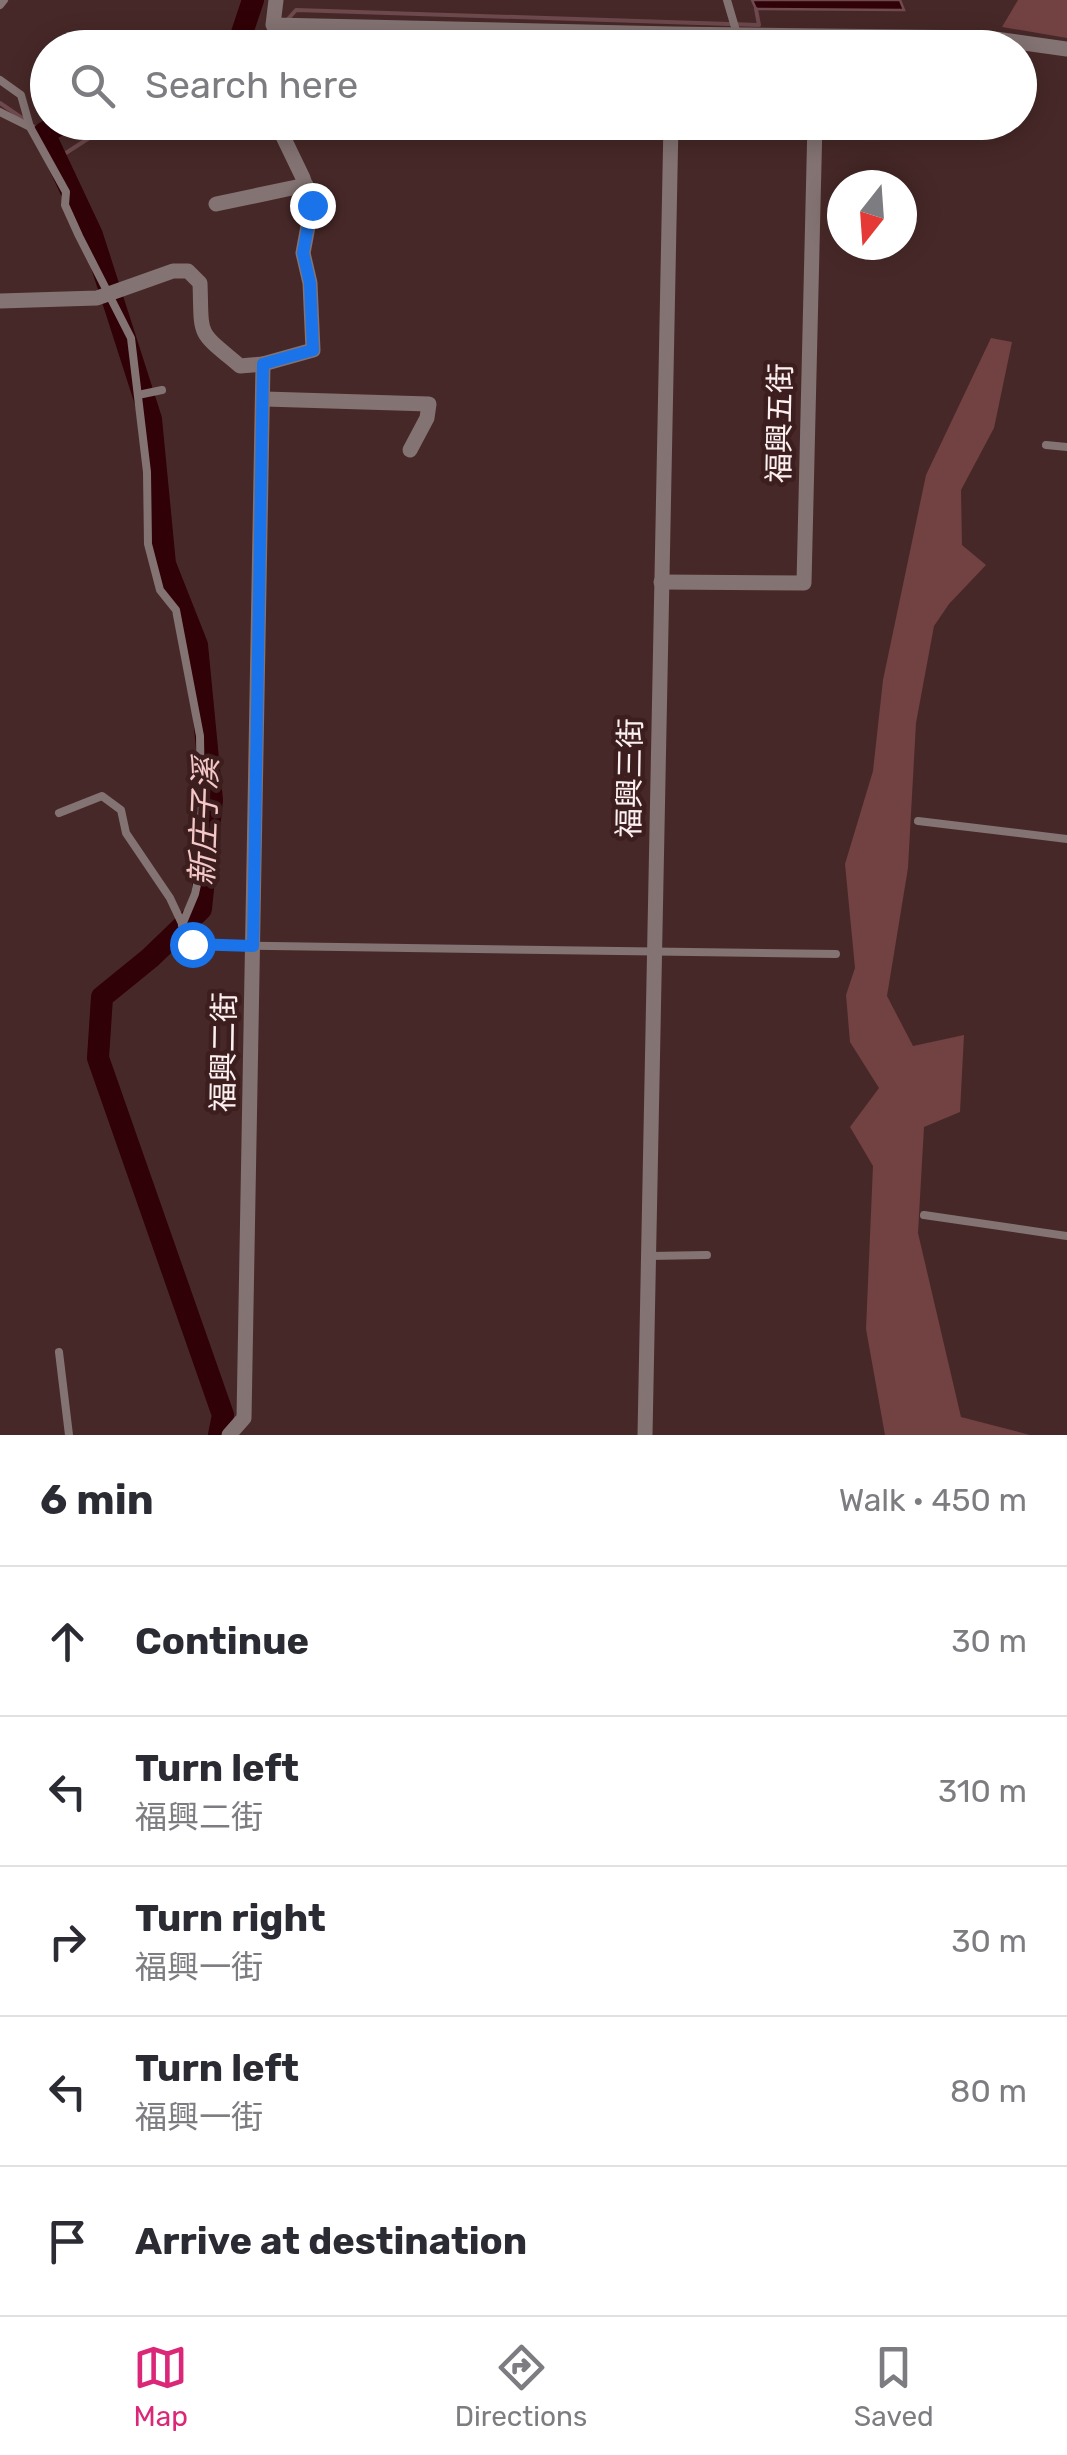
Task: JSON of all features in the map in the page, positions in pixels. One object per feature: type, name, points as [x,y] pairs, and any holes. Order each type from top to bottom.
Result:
[{"type":"street","points":[[276,0],[276,30]]},
{"type":"street","points":[[722,30],[751,30]]},
{"type":"street","points":[[1037,45],[1067,49]]},
{"type":"street","points":[[0,300],[121,292],[173,271],[188,272],[200,283],[200,325],[204,336],[240,366],[313,350],[310,283],[303,253],[312,205],[285,140]]},
{"type":"street","name":"福興三街","points":[[645,1435],[671,140]]},
{"type":"street","name":"福興五街","points":[[661,582],[804,582],[815,140]]},
{"type":"street","points":[[216,204],[306,184]]},
{"type":"street","name":"福興二街","points":[[230,1435],[244,1418],[263,364]]},
{"type":"street","points":[[265,399],[429,404],[427,418],[410,450]]},
{"type":"lane","points":[[726,0],[735,27]]},
{"type":"lane","points":[[0,80],[20,96],[30,128]]},
{"type":"lane","points":[[0,112],[30,128]]},
{"type":"lane","points":[[37,140],[66,192],[65,205],[121,292],[131,338],[148,472],[148,544],[160,590],[176,610],[200,736],[202,861],[195,894],[182,925]]},
{"type":"lane","points":[[138,395],[162,390]]},
{"type":"lane","points":[[1046,444],[1067,447]]},
{"type":"lane","points":[[59,813],[102,796],[121,810],[126,833],[170,898],[192,944],[836,954]]},
{"type":"lane","points":[[918,820],[1067,840]]},
{"type":"lane","points":[[924,1215],[1067,1236]]},
{"type":"lane","points":[[649,1256],[707,1255]]},
{"type":"lane","points":[[59,1352],[69,1435]]},
{"type":"shaded area","points":[[752,0],[900,0],[904,10],[756,9]]},
{"type":"shaded area","points":[[1018,0],[1067,0],[1067,38],[1002,27]]},
{"type":"shaded area","points":[[991,338],[1012,342],[994,428],[961,490],[962,545],[986,565],[934,626],[916,723],[908,868],[887,996],[913,1046],[964,1035],[960,1112],[924,1127],[918,1233],[961,1417],[1030,1435],[885,1435],[866,1329],[873,1166],[850,1127],[879,1088],[850,1042],[846,995],[855,968],[845,864],[873,771],[883,680],[926,475]]},
{"type":"waterway","name":"新庄子溪","points":[[243,30],[253,0]]},
{"type":"waterway","points":[[288,19],[296,10],[759,25],[756,9]]},
{"type":"waterway","points":[[0,103],[25,120]]},
{"type":"waterway","name":"新庄子溪","points":[[47,140],[92,235],[151,419],[165,564],[197,645],[212,800],[201,909],[102,997],[98,1058],[223,1415],[219,1435]]},
{"type":"waterway","points":[[55,160],[86,140]]},
{"type":"route","points":[[192,944],[253,946],[263,364],[313,350],[310,283],[303,253],[312,205]]}]
